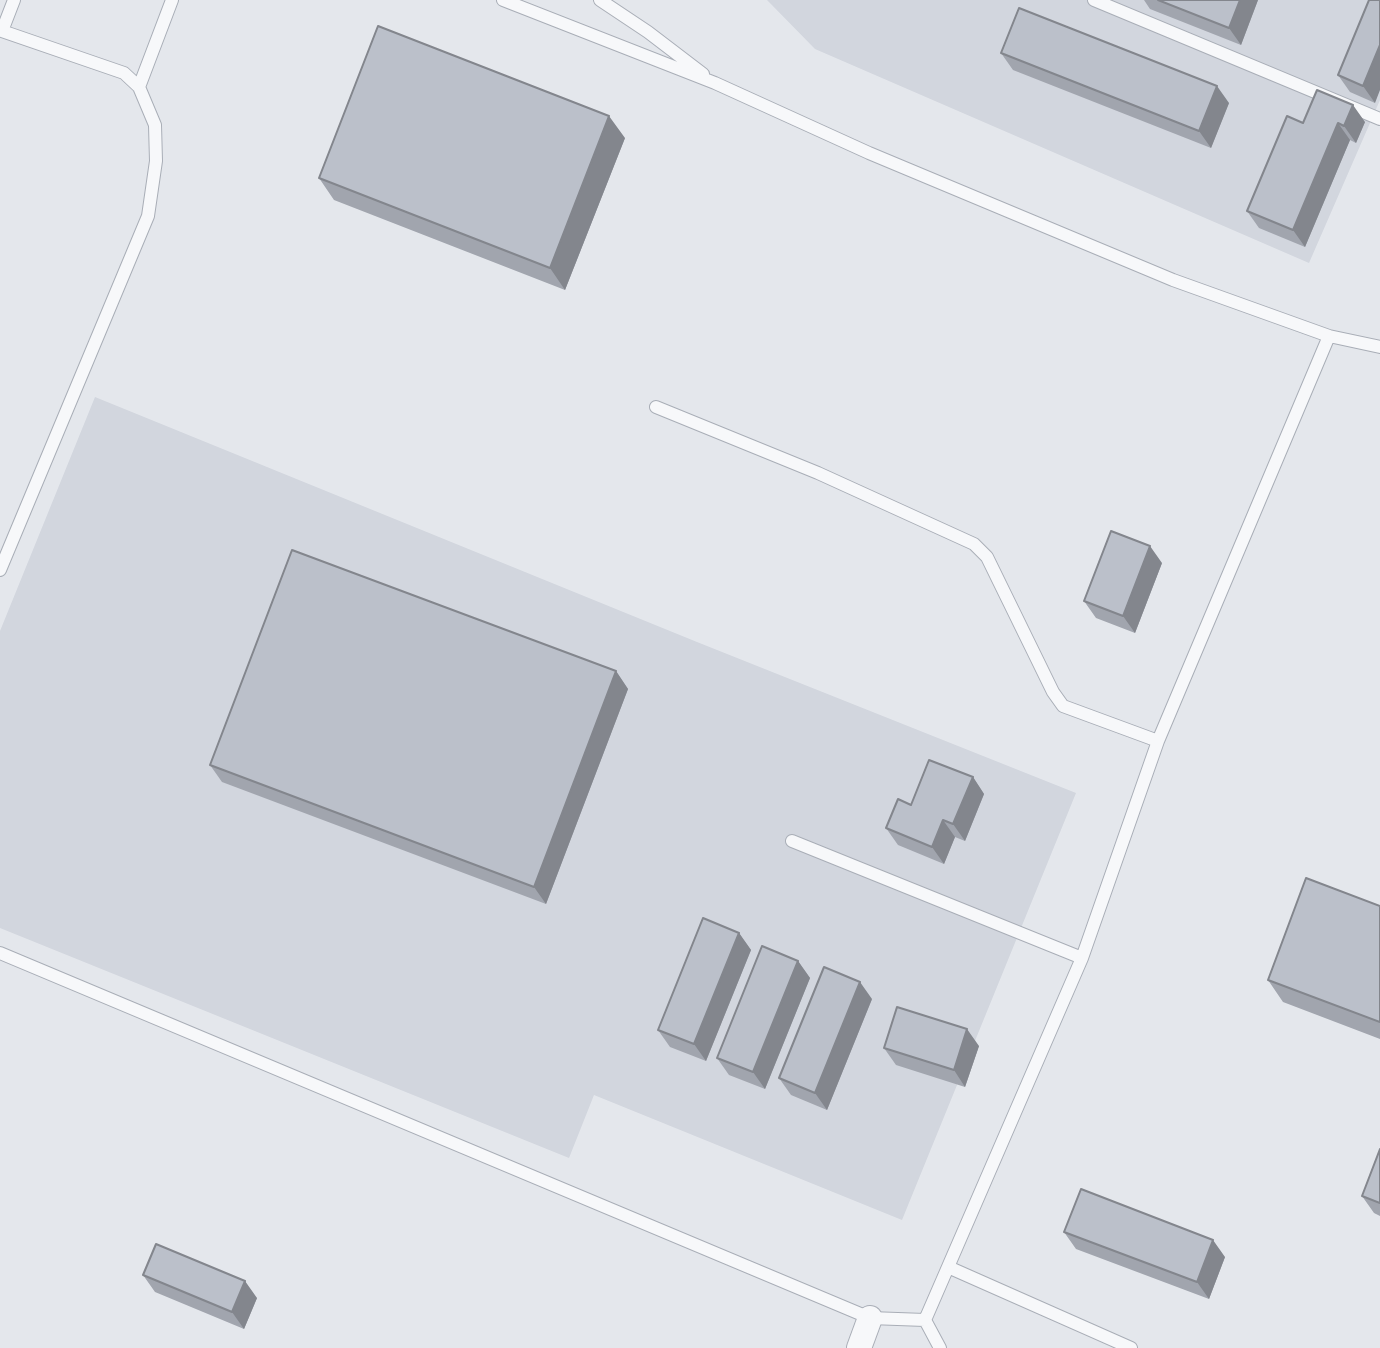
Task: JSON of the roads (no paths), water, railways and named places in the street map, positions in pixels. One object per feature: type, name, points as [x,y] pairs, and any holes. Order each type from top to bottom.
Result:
[{"type":"street","points":[[859,1348],[870,1318]]},
{"type":"lane","points":[[0,570],[148,216],[156,162],[155,125],[139,87],[124,73],[2,30],[14,0]]},
{"type":"lane","points":[[139,87],[172,0]]},
{"type":"lane","points":[[503,0],[715,83],[870,153],[1161,275],[1329,336],[1380,347]]},
{"type":"lane","points":[[600,0],[648,32],[715,83]]},
{"type":"lane","points":[[1094,0],[1380,119]]},
{"type":"lane","points":[[925,1320],[1082,958],[1158,741],[1329,336]]},
{"type":"lane","points":[[656,407],[818,473],[974,544],[987,557],[1063,706],[1158,741]]},
{"type":"lane","points":[[792,841],[1082,958]]},
{"type":"lane","points":[[0,953],[870,1318],[925,1320]]},
{"type":"lane","points":[[948,1267],[1131,1348]]},
{"type":"lane","points":[[925,1320],[940,1348]]}]
